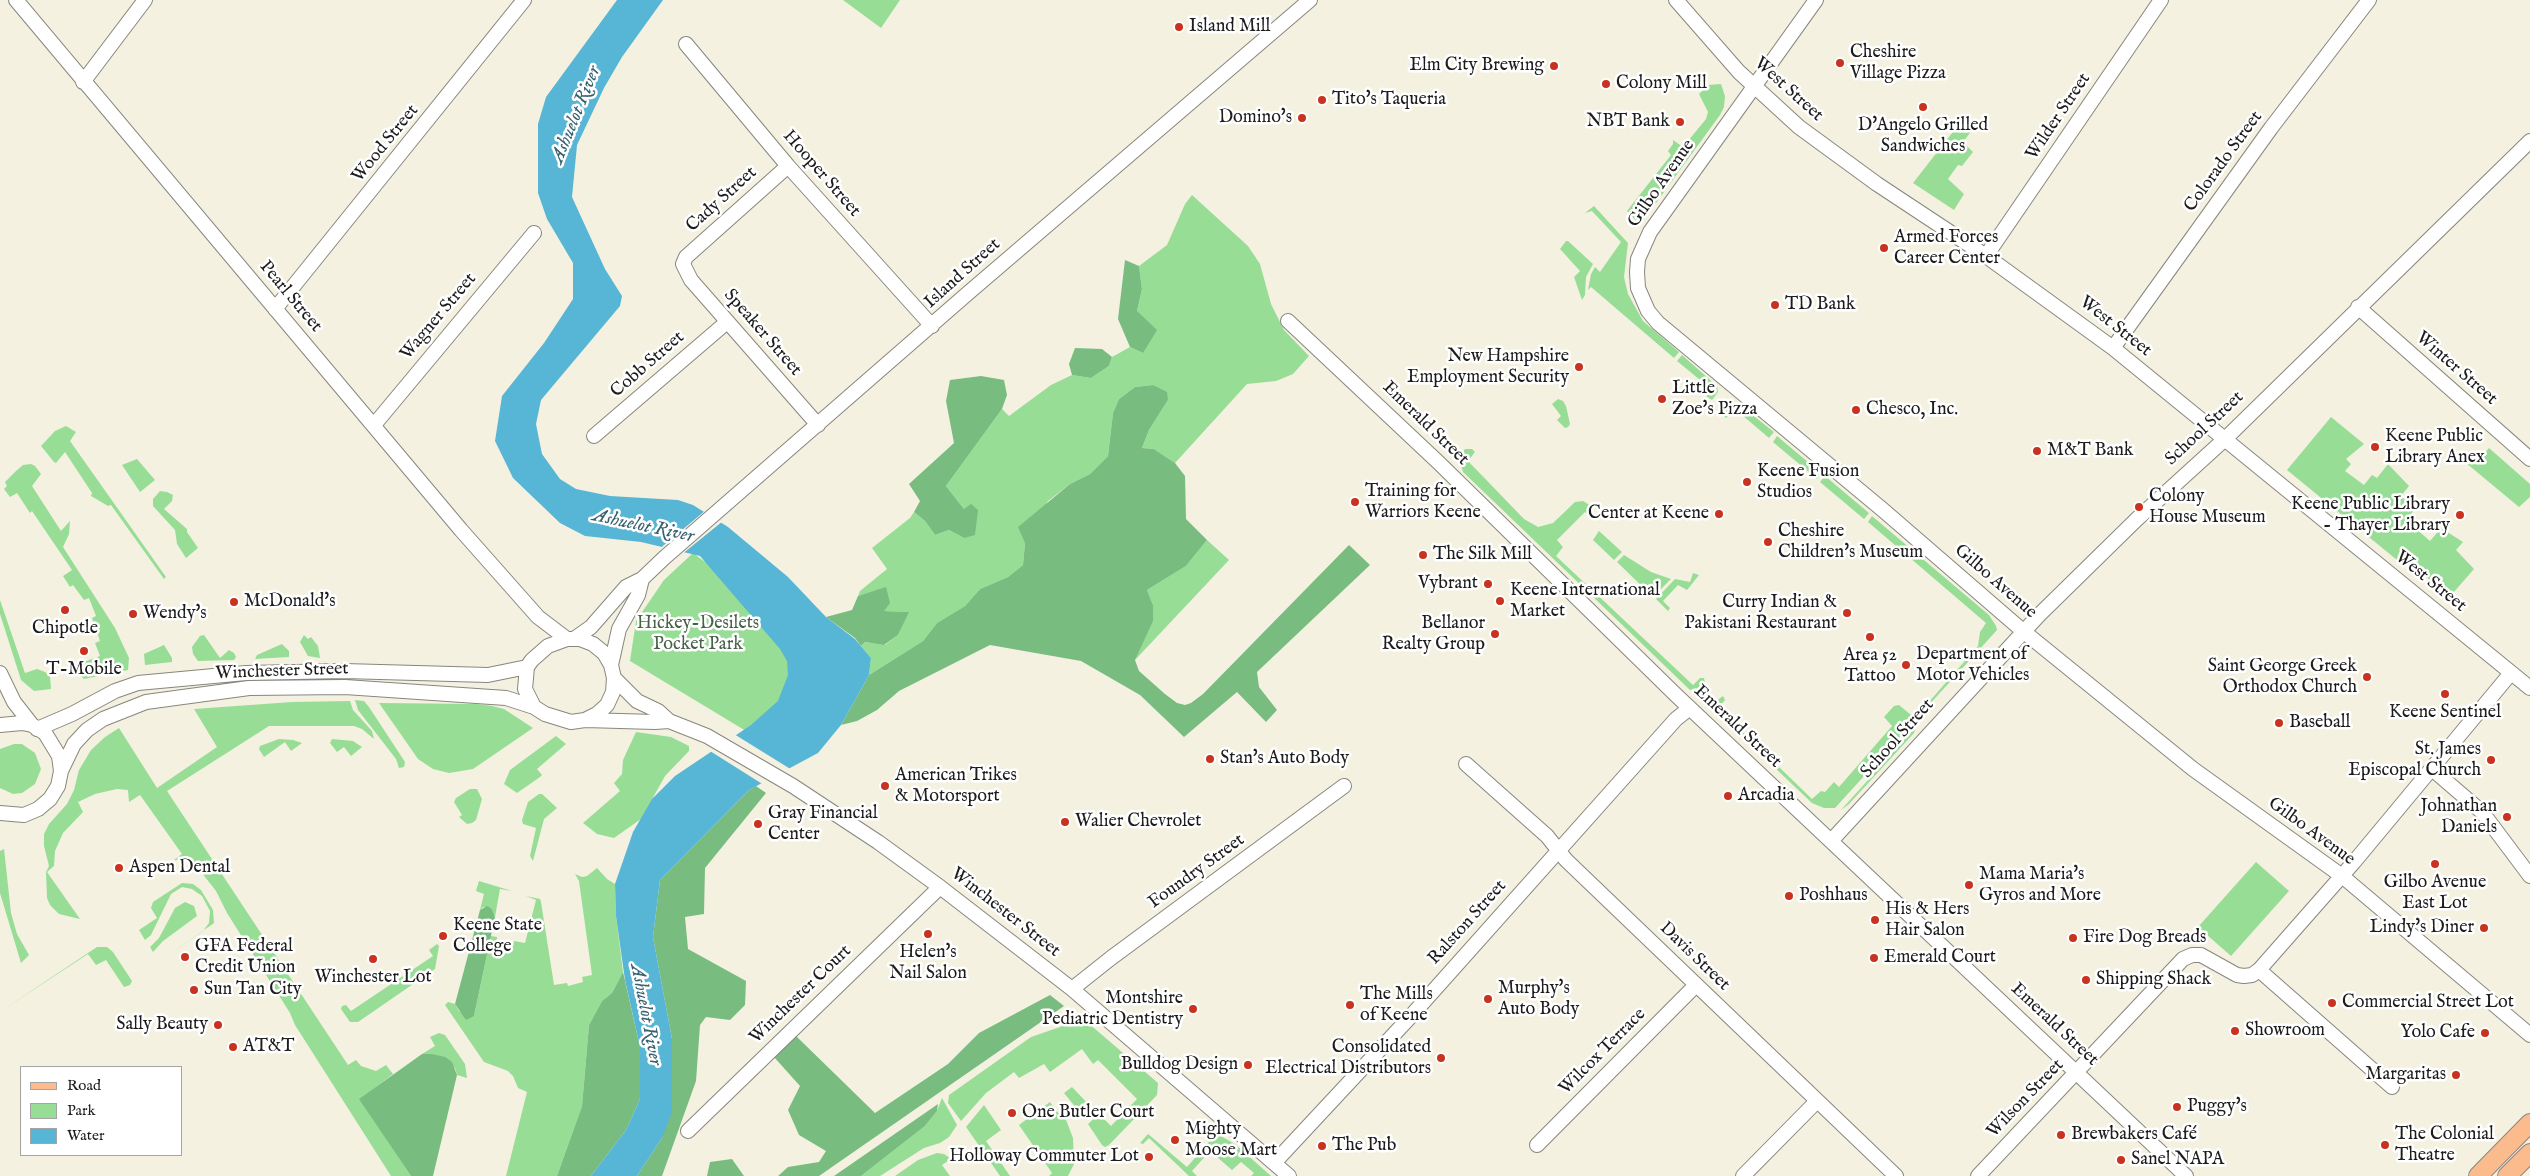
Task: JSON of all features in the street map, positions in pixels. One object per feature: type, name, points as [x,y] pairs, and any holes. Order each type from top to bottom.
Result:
[{"type":"main road","points":[[2478,1176],[2530,1123]]},
{"type":"main road","points":[[2507,1176],[2530,1153]]},
{"type":"street","name":"Pearl Street","points":[[16,0],[461,530],[538,617],[570,639]]},
{"type":"street","points":[[83,82],[145,0]]},
{"type":"street","name":"Wood Street","points":[[275,309],[524,0]]},
{"type":"street","name":"Island Street","points":[[570,639],[591,627],[626,587],[642,579],[1310,0]]},
{"type":"street","name":"West Street","points":[[1676,0],[1705,35],[1753,86],[1828,150],[1986,256],[2113,348],[2530,688]]},
{"type":"street","name":"Gilbo Avenue","points":[[1816,0],[1650,232],[1640,253],[1636,272],[1642,300],[1658,323],[1883,510],[2023,631],[2193,769],[2342,876],[2530,1035]]},
{"type":"street","name":"Wilder Street","points":[[1986,256],[2161,0]]},
{"type":"street","name":"Colorado Street","points":[[2113,348],[2271,128],[2369,0]]},
{"type":"street","name":"Hooper Street","points":[[686,44],[788,166],[932,326]]},
{"type":"street","name":"School Street","points":[[1832,840],[2023,631],[2137,519],[2225,439],[2530,141]]},
{"type":"street","name":"Cady Street","points":[[683,264],[686,257],[788,166]]},
{"type":"street","name":"Wagner Street","points":[[374,425],[534,233]]},
{"type":"street","name":"Speaker Street","points":[[683,264],[690,280],[818,425]]},
{"type":"street","name":"Winter Street","points":[[2358,307],[2530,459]]},
{"type":"street","name":"Emerald Street","points":[[1288,321],[1439,463],[1690,708],[2186,1176]]},
{"type":"street","name":"Cobb Street","points":[[594,436],[726,322]]},
{"type":"street","name":"Island Street","points":[[613,672],[619,629],[638,595],[642,579]]},
{"type":"street","name":"Pearl Street","points":[[538,617],[548,646]]},
{"type":"street","points":[[570,639],[593,644],[604,653],[613,672],[613,692],[607,705],[597,714],[585,720],[571,722],[558,720],[534,707],[525,689],[527,667],[548,646],[570,639]]},
{"type":"street","name":"Winchester Street","points":[[34,727],[65,718],[115,691],[138,683],[246,673],[344,671],[488,675],[527,667]]},
{"type":"street","name":"Winchester Street","points":[[613,672],[637,701],[658,710],[669,720],[707,736],[793,786],[878,842],[940,887],[1072,989],[1289,1176]]},
{"type":"street","points":[[0,673],[14,702],[34,727],[52,742],[59,756],[61,771]]},
{"type":"street","points":[[2392,1087],[2259,970],[2342,876],[2511,673]]},
{"type":"street","name":"Winchester Street","points":[[0,813],[24,815],[38,809],[50,799],[58,786],[61,771],[74,744],[87,730],[103,719],[146,702],[249,688],[346,687],[506,698],[534,707]]},
{"type":"street","name":"Ralston Street","points":[[1274,1163],[1411,1016],[1676,719],[1690,708]]},
{"type":"street","name":"Winchester Street","points":[[585,720],[655,722],[669,720]]},
{"type":"street","points":[[0,725],[8,722],[34,727]]},
{"type":"street","name":"Davis Street","points":[[1466,764],[1546,836],[1696,985],[1896,1176]]},
{"type":"street","points":[[2432,769],[2482,812],[2530,876]]},
{"type":"street","name":"Foundry Street","points":[[1072,989],[1111,958],[1344,786]]},
{"type":"street","name":"Winchester Court","points":[[688,1131],[940,887]]},
{"type":"street","name":"Wilson Street","points":[[1978,1176],[2078,1073],[2183,960],[2192,955],[2201,955],[2237,975],[2244,976],[2252,975],[2259,970]]},
{"type":"street","name":"Wilcox Terrace","points":[[1537,1145],[1696,985]]},
{"type":"street","points":[[1744,1176],[1817,1101]]},
{"type":"green space","points":[[843,0],[900,0],[881,28]]},
{"type":"green space","points":[[1721,84],[1725,96],[1724,107],[1720,115],[1640,225],[1627,211],[1671,155],[1668,151],[1673,144],[1673,140],[1683,147],[1706,119],[1708,112],[1699,94],[1708,85]]},
{"type":"green space","points":[[1963,119],[1976,125],[1963,142],[1973,152],[1962,166],[1958,165],[1948,179],[1964,194],[1954,210],[1913,183]]},
{"type":"green space","points":[[1192,195],[1248,246],[1260,264],[1271,304],[1284,330],[1309,356],[1293,374],[1276,381],[1247,384],[1175,463],[1154,449],[1142,448],[1149,430],[1168,400],[1153,385],[1135,387],[1119,399],[1113,413],[1108,456],[1090,474],[1070,484],[1048,501],[1025,543],[1023,565],[1008,577],[980,589],[965,606],[937,623],[923,641],[869,675],[871,658],[861,646],[865,642],[885,645],[898,635],[908,612],[884,611],[886,588],[858,596],[860,591],[887,569],[872,548],[910,518],[914,512],[925,521],[935,535],[949,530],[964,538],[964,509],[946,486],[1002,409],[1009,416],[1051,385],[1072,375],[1091,378],[1109,366],[1112,357],[1130,347],[1143,353],[1137,311],[1142,289],[1139,266],[1167,245],[1185,204]]},
{"type":"green space","points":[[1594,206],[1628,243],[1624,277],[1628,294],[1643,321],[1679,352],[1674,358],[1591,287],[1588,290],[1591,274],[1595,267],[1600,272],[1621,242],[1592,211],[1585,213]]},
{"type":"green space","points":[[1566,241],[1593,264],[1586,277],[1585,295],[1582,300],[1574,277],[1580,271],[1560,249]]},
{"type":"green space","points":[[1125,260],[1139,266],[1142,289],[1137,311],[1157,330],[1143,353],[1130,347],[1118,319]]},
{"type":"green space","points":[[1075,348],[1102,349],[1112,357],[1109,366],[1091,378],[1072,375],[1069,364]]},
{"type":"green space","points":[[1682,355],[1717,386],[1718,392],[1712,400],[1706,396],[1711,389],[1677,361]]},
{"type":"green space","points":[[981,376],[1004,380],[1007,395],[1002,409],[946,486],[964,509],[971,504],[978,510],[975,535],[964,538],[949,530],[935,535],[925,521],[914,512],[920,501],[909,484],[954,443],[946,401],[950,380]]},
{"type":"green space","points":[[1153,385],[1167,392],[1168,400],[1149,430],[1142,448],[1154,449],[1175,463],[1185,476],[1186,519],[1207,540],[1186,566],[1147,590],[1153,605],[1153,621],[1135,660],[1139,671],[1165,694],[1177,703],[1185,705],[1203,694],[1349,545],[1370,565],[1257,672],[1259,687],[1277,710],[1266,722],[1237,692],[1184,737],[1140,695],[1081,661],[990,645],[899,691],[877,710],[857,721],[841,725],[869,675],[923,641],[937,623],[965,606],[980,589],[1008,577],[1023,565],[1025,543],[1018,527],[1070,484],[1090,474],[1108,456],[1113,413],[1119,399],[1135,387]]},
{"type":"green space","points":[[1558,399],[1563,401],[1566,406],[1570,424],[1565,428],[1557,420],[1561,416],[1552,404]]},
{"type":"green space","points":[[1730,404],[1740,405],[1774,432],[1769,438],[1735,409],[1726,418],[1722,415]]},
{"type":"green space","points":[[2331,417],[2364,444],[2346,459],[2351,464],[2345,471],[2364,485],[2372,475],[2377,478],[2388,464],[2409,486],[2401,496],[2415,509],[2406,520],[2430,541],[2441,528],[2463,542],[2456,550],[2474,569],[2446,601],[2431,581],[2416,569],[2397,560],[2287,470]]},
{"type":"green space","points":[[66,426],[76,432],[70,441],[166,577],[164,579],[111,505],[108,506],[91,496],[92,493],[65,452],[56,463],[41,446],[55,431]]},
{"type":"green space","points":[[1777,436],[1821,473],[1817,479],[1773,442]]},
{"type":"green space","points":[[2489,448],[2530,484],[2530,497],[2519,507],[2466,463],[2481,457]]},
{"type":"green space","points":[[1465,449],[1472,449],[1475,452],[1468,461],[1524,519],[1538,527],[1553,523],[1575,502],[1583,501],[1591,506],[1593,515],[1591,517],[1585,512],[1557,540],[1563,547],[1556,556],[1693,685],[1700,678],[1704,678],[1705,684],[1699,691],[1696,688],[1690,690],[1463,472],[1459,457]]},
{"type":"green space","points":[[137,459],[155,480],[140,492],[122,465]]},
{"type":"green space","points":[[31,464],[41,474],[32,486],[61,531],[70,521],[69,534],[63,547],[115,628],[129,658],[128,670],[84,679],[73,668],[73,666],[100,656],[95,643],[100,641],[92,618],[96,616],[89,598],[84,600],[73,585],[70,587],[63,576],[72,570],[32,511],[30,513],[17,493],[10,497],[4,489],[7,486],[5,482],[16,471],[23,465]]},
{"type":"green space","points":[[1825,476],[1869,513],[1864,519],[1820,482]]},
{"type":"green space","points":[[160,491],[173,495],[172,501],[164,509],[187,529],[187,532],[198,548],[186,558],[177,544],[175,530],[153,506],[153,499]]},
{"type":"green space","points":[[1872,516],[1989,615],[1996,626],[1997,630],[1928,706],[1928,703],[1978,646],[1980,632],[1986,623],[1868,522]]},
{"type":"green space","points":[[1599,531],[1622,552],[1614,560],[1593,540]]},
{"type":"green space","points":[[1207,540],[1229,560],[1135,660],[1153,605],[1147,590],[1186,566]]},
{"type":"green space","name":"Hickey-Desilets Pocket Park","points":[[693,553],[712,567],[784,638],[792,693],[746,731],[630,661],[636,621],[664,580]]},
{"type":"green space","points":[[1624,555],[1651,572],[1671,579],[1653,597],[1617,562]]},
{"type":"green space","points":[[1693,573],[1699,575],[1687,590],[1678,585],[1663,601],[1670,608],[1668,611],[1656,599],[1675,579],[1690,582]]},
{"type":"green space","points":[[886,587],[890,603],[884,611],[909,612],[898,635],[884,645],[865,642],[861,646],[855,638],[826,617],[852,610],[858,596]]},
{"type":"green space","points":[[0,600],[25,673],[37,669],[45,672],[50,676],[51,689],[34,691],[21,680],[0,614]]},
{"type":"green space","points":[[204,635],[220,658],[229,650],[236,657],[234,660],[198,661],[193,654],[192,647],[200,636]]},
{"type":"green space","points":[[304,635],[308,639],[311,637],[318,646],[320,658],[308,656],[300,642]]},
{"type":"green space","points":[[282,644],[289,651],[289,657],[255,659],[257,655]]},
{"type":"green space","points":[[164,645],[172,658],[172,662],[145,665],[144,654]]},
{"type":"green space","points":[[1723,696],[1725,700],[1718,708],[1812,799],[1821,791],[1825,792],[1834,782],[1839,787],[1892,726],[1884,717],[1894,706],[1899,705],[1916,719],[1835,808],[1824,808],[1812,803],[1714,710],[1712,704]]},
{"type":"green space","points":[[355,700],[364,701],[369,707],[405,762],[404,767],[399,768],[396,759],[358,710]]},
{"type":"green space","points":[[350,701],[353,710],[372,731],[374,739],[362,729],[354,726],[269,726],[167,791],[348,1065],[356,1060],[361,1066],[376,1071],[386,1065],[393,1074],[360,1099],[411,1176],[391,1176],[295,1025],[290,1013],[227,913],[216,891],[198,868],[186,860],[174,860],[182,854],[140,795],[129,802],[128,790],[117,789],[95,794],[78,802],[83,812],[63,833],[55,851],[54,866],[47,872],[80,919],[59,914],[50,905],[47,898],[46,872],[49,866],[44,846],[44,834],[49,824],[67,804],[74,790],[79,770],[91,750],[105,737],[119,728],[157,788],[217,747],[194,709],[292,702]]},
{"type":"green space","points":[[379,703],[477,704],[492,706],[504,709],[533,728],[473,769],[449,773],[433,769],[418,759]]},
{"type":"green space","points":[[1916,727],[1914,733],[1849,804],[1841,810]]},
{"type":"green space","points":[[636,732],[671,737],[689,746],[689,751],[665,776],[641,819],[614,838],[597,834],[583,823],[620,791],[614,783],[622,774],[623,760]]},
{"type":"green space","points":[[556,736],[566,744],[537,769],[542,775],[540,777],[517,793],[504,784],[510,770]]},
{"type":"green space","points":[[279,739],[302,743],[291,751],[285,742],[264,757],[259,749],[260,746]]},
{"type":"green space","points":[[332,739],[353,741],[362,747],[351,756],[344,747],[337,752],[330,743]]},
{"type":"green space","points":[[14,744],[22,744],[35,753],[41,769],[35,784],[22,793],[13,794],[0,788],[0,749]]},
{"type":"green space","points":[[756,786],[766,793],[705,868],[704,914],[685,917],[688,949],[746,981],[745,1005],[730,1020],[706,1017],[700,1025],[696,1081],[662,1176],[637,1176],[662,1138],[672,1039],[653,937],[660,880],[749,790]]},
{"type":"green space","points":[[470,789],[477,789],[482,799],[476,820],[467,824],[459,817],[462,815],[454,802],[456,798]]},
{"type":"green space","points":[[542,794],[557,808],[544,819],[533,861],[530,856],[536,828],[523,824],[522,820],[528,802]]},
{"type":"green space","points":[[4,849],[11,913],[17,934],[29,955],[21,963],[0,893],[0,851]]},
{"type":"green space","points":[[2256,862],[2289,891],[2231,956],[2198,927]]},
{"type":"green space","points":[[597,868],[607,879],[615,884],[616,916],[623,972],[612,993],[602,1001],[589,1025],[582,1106],[557,1176],[506,1176],[527,1092],[518,1088],[513,1076],[508,1071],[484,1062],[445,1005],[448,1002],[455,1004],[459,1011],[474,1016],[491,936],[497,937],[497,941],[513,944],[514,941],[525,943],[536,900],[526,896],[540,899],[541,902],[554,985],[567,983],[568,986],[583,982],[582,977],[592,975],[579,881],[575,874],[582,877],[587,876]]},
{"type":"green space","points":[[479,881],[512,891],[500,889],[495,917],[492,909],[483,907],[480,910],[484,894],[476,891]]},
{"type":"green space","points":[[182,883],[193,884],[201,890],[213,910],[214,923],[203,930],[209,923],[210,911],[202,896],[192,889],[182,887],[171,894],[151,935],[145,940],[139,930],[157,918],[151,908],[153,902]]},
{"type":"green space","points":[[185,902],[194,906],[197,916],[163,941],[153,952],[150,947],[159,938],[175,908]]},
{"type":"green space","points":[[487,906],[492,909],[495,917],[474,1016],[466,1020],[455,1004],[480,910]]},
{"type":"green space","points":[[203,930],[203,931],[160,961]]},
{"type":"green space","points":[[437,944],[439,946],[435,969],[358,1022],[350,1022],[341,1009],[342,1006],[346,1005],[351,1011],[433,956],[429,950]]},
{"type":"green space","points":[[97,947],[107,947],[113,952],[132,981],[130,985],[124,987],[106,960],[96,965],[88,954],[1,1011]]},
{"type":"green space","points":[[623,972],[640,1047],[640,1099],[626,1130],[591,1176],[557,1176],[582,1106],[589,1025],[602,1001],[612,993]]},
{"type":"green space","points":[[1050,995],[1064,1006],[819,1176],[778,1176],[788,1167],[819,1162],[826,1151],[799,1135],[788,1110],[800,1086],[774,1057],[796,1036],[875,1113],[948,1064],[979,1033]]},
{"type":"green space","points":[[1080,1016],[1158,1083],[1157,1095],[1109,1145],[1105,1147],[1102,1145],[1088,1124],[1099,1114],[1111,1126],[1137,1099],[1098,1060],[1093,1064],[1082,1049],[1050,1072],[1044,1064],[1019,1078],[1014,1072],[986,1093],[961,1121],[948,1103],[949,1095],[1031,1037],[1060,1027]]},
{"type":"green space","points":[[439,1033],[445,1035],[465,1064],[467,1078],[457,1075],[455,1068],[432,1054],[422,1054],[435,1046],[430,1037]]},
{"type":"green space","points":[[422,1054],[445,1057],[452,1062],[457,1075],[433,1176],[411,1176],[359,1099]]},
{"type":"green space","points":[[1072,1087],[1095,1111],[1086,1120],[1064,1093]]},
{"type":"green space","points":[[942,1098],[957,1125],[949,1137],[940,1143],[924,1148],[880,1176],[861,1176],[925,1126],[937,1111]]},
{"type":"green space","points":[[1050,1102],[1059,1114],[1062,1112],[1073,1138],[1074,1164],[1068,1176],[1049,1176],[1052,1173],[1019,1125]]},
{"type":"green space","points":[[938,1104],[937,1111],[925,1126],[861,1176],[834,1176]]},
{"type":"green space","points":[[984,1105],[1001,1130],[986,1141],[1010,1176],[1000,1176],[966,1127]]},
{"type":"green space","points":[[1148,1134],[1187,1167],[1214,1136],[1219,1135],[1235,1144],[1271,1176],[1251,1176],[1254,1173],[1241,1162],[1232,1170],[1210,1151],[1192,1171],[1197,1176],[1189,1176],[1149,1138],[1143,1144],[1140,1143]]},
{"type":"green space","points":[[937,1153],[944,1154],[951,1159],[942,1165],[950,1176],[895,1176],[918,1160]]},
{"type":"green space","points":[[732,1159],[744,1176],[707,1176],[710,1162]]},
{"type":"water","name":"Ashuelot River","points":[[617,0],[663,0],[622,57],[604,88],[577,145],[572,197],[605,269],[622,296],[620,306],[541,400],[536,424],[542,454],[560,479],[576,489],[610,496],[678,500],[693,505],[728,527],[788,577],[826,617],[855,639],[871,658],[869,675],[841,725],[818,753],[749,790],[660,880],[653,937],[672,1039],[672,1112],[662,1138],[637,1176],[591,1176],[626,1130],[640,1099],[640,1047],[625,980],[616,916],[615,884],[633,832],[652,799],[675,776],[751,725],[778,701],[788,675],[787,661],[780,649],[700,556],[641,542],[585,536],[560,523],[513,478],[495,441],[502,396],[544,343],[573,299],[573,263],[547,219],[538,193],[538,124],[546,97]]},
{"type":"pier","points":[[706,510],[723,521],[681,555],[658,550]]},
{"type":"pier","points":[[734,734],[792,770],[764,785],[710,751]]},
{"type":"place","name":"Island Mill","points":[[1179,27]]},
{"type":"place","name":"Cheshire Village Pizza","points":[[1840,63]]},
{"type":"place","name":"Elm City Brewing","points":[[1554,66]]},
{"type":"place","name":"Colony Mill","points":[[1606,84]]},
{"type":"place","name":"Tito's Taqueria","points":[[1322,100]]},
{"type":"place","name":"D'Angelo Grilled Sandwiches","points":[[1923,107]]},
{"type":"place","name":"Domino's","points":[[1302,118]]},
{"type":"place","name":"NBT Bank","points":[[1680,122]]},
{"type":"place","name":"Armed Forces Career Center","points":[[1884,248]]},
{"type":"place","name":"TD Bank","points":[[1775,305]]},
{"type":"place","name":"New Hampshire Employment Security","points":[[1579,367]]},
{"type":"place","name":"Little Zoe's Pizza","points":[[1662,399]]},
{"type":"place","name":"Chesco, Inc.","points":[[1856,410]]},
{"type":"place","name":"Keene Public Library Anex","points":[[2375,447]]},
{"type":"place","name":"M&T Bank","points":[[2037,451]]},
{"type":"place","name":"Keene Fusion Studios","points":[[1747,482]]},
{"type":"place","name":"Training for Warriors Keene","points":[[1355,502]]},
{"type":"place","name":"Colony House Museum","points":[[2139,507]]},
{"type":"place","name":"Center at Keene","points":[[1719,514]]},
{"type":"place","name":"Keene Public Library - Thayer Library","points":[[2460,515]]},
{"type":"place","name":"Cheshire Children's Museum","points":[[1768,542]]},
{"type":"place","name":"The Silk Mill","points":[[1423,555]]},
{"type":"place","name":"Vybrant","points":[[1488,584]]},
{"type":"place","name":"Keene International Market","points":[[1500,601]]},
{"type":"place","name":"McDonald's","points":[[234,602]]},
{"type":"place","name":"Chipotle","points":[[65,610]]},
{"type":"place","name":"Curry Indian & Pakistani Restaurant","points":[[1847,613]]},
{"type":"place","name":"Wendy's","points":[[133,614]]},
{"type":"place","name":"Bellanor Realty Group","points":[[1495,634]]},
{"type":"place","name":"Area 52 Tattoo","points":[[1870,637]]},
{"type":"place","name":"T-Mobile","points":[[84,651]]},
{"type":"place","name":"Department of Motor Vehicles","points":[[1906,665]]},
{"type":"place","name":"Saint George Greek Orthodox Church","points":[[2367,677]]},
{"type":"place","name":"Keene Sentinel","points":[[2445,694]]},
{"type":"place","name":"Baseball","points":[[2279,723]]},
{"type":"place","name":"Stan's Auto Body","points":[[1210,759]]},
{"type":"place","name":"St. James Episcopal Church","points":[[2491,760]]},
{"type":"place","name":"American Trikes & Motorsport","points":[[885,786]]},
{"type":"place","name":"Arcadia","points":[[1728,796]]},
{"type":"place","name":"Johnathan Daniels","points":[[2507,817]]},
{"type":"place","name":"Walier Chevrolet","points":[[1065,822]]},
{"type":"place","name":"Gray Financial Center","points":[[758,824]]},
{"type":"place","name":"Gilbo Avenue East Lot","points":[[2435,864]]},
{"type":"place","name":"Aspen Dental","points":[[119,868]]},
{"type":"place","name":"Mama Maria's Gyros and More","points":[[1969,885]]},
{"type":"place","name":"Poshhaus","points":[[1789,896]]},
{"type":"place","name":"His & Hers Hair Salon","points":[[1875,920]]},
{"type":"place","name":"Lindy's Diner","points":[[2484,928]]},
{"type":"place","name":"Helen's Nail Salon","points":[[928,934]]},
{"type":"place","name":"Keene State College","points":[[443,936]]},
{"type":"place","name":"Fire Dog Breads","points":[[2073,938]]},
{"type":"place","name":"GFA Federal Credit Union","points":[[185,957]]},
{"type":"place","name":"Emerald Court","points":[[1874,958]]},
{"type":"place","name":"Winchester Lot","points":[[373,959]]},
{"type":"place","name":"Shipping Shack","points":[[2086,980]]},
{"type":"place","name":"Sun Tan City","points":[[194,990]]},
{"type":"place","name":"Murphy's Auto Body","points":[[1488,999]]},
{"type":"place","name":"Commercial Street Lot","points":[[2332,1003]]},
{"type":"place","name":"The Mills of Keene","points":[[1350,1005]]},
{"type":"place","name":"Montshire Pediatric Dentistry","points":[[1193,1009]]},
{"type":"place","name":"Sally Beauty","points":[[218,1025]]},
{"type":"place","name":"Showroom","points":[[2235,1031]]},
{"type":"place","name":"Yolo Cafe","points":[[2485,1033]]},
{"type":"place","name":"AT&T","points":[[233,1047]]},
{"type":"place","name":"Consolidated Electrical Distributors","points":[[1441,1058]]},
{"type":"place","name":"Bulldog Design","points":[[1248,1065]]},
{"type":"place","name":"Margaritas","points":[[2456,1075]]},
{"type":"place","name":"Puggy's","points":[[2177,1107]]},
{"type":"place","name":"One Butler Court","points":[[1012,1113]]},
{"type":"place","name":"Brewbakers Café","points":[[2061,1135]]},
{"type":"place","name":"Mighty Moose Mart","points":[[1175,1140]]},
{"type":"place","name":"The Colonial Theatre","points":[[2385,1145]]},
{"type":"place","name":"The Pub","points":[[1322,1146]]},
{"type":"place","name":"Holloway Commuter Lot","points":[[1149,1157]]},
{"type":"place","name":"Sanel NAPA","points":[[2121,1160]]}]
